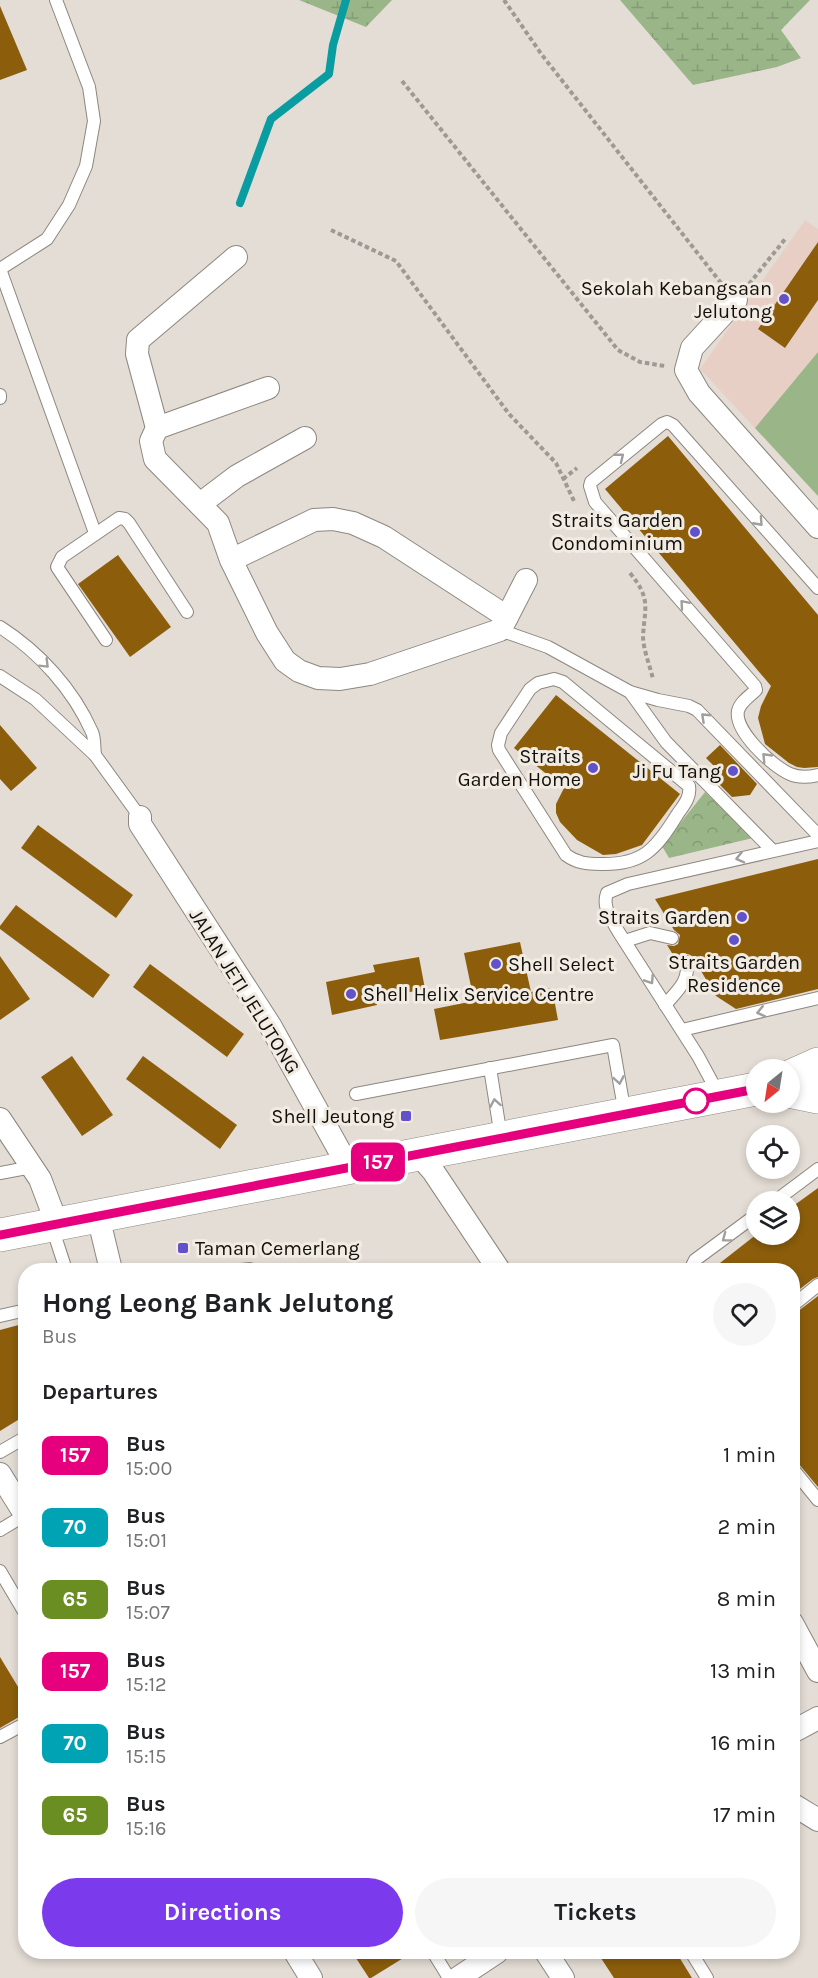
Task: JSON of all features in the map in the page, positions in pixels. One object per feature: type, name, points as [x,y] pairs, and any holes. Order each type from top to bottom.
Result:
[{"type":"main road","points":[[800,1072],[818,1064]]},
{"type":"main road","points":[[0,1235],[746,1091]]},
{"type":"main road","points":[[800,1093],[818,1097]]},
{"type":"street","points":[[236,257],[138,340],[137,354],[157,428],[151,441],[155,459],[218,523],[231,560],[267,633],[285,661],[299,671],[318,678],[340,679],[370,674],[503,624],[526,580]]},
{"type":"street","points":[[736,300],[692,348],[686,370],[699,393],[818,527]]},
{"type":"street","points":[[157,428],[268,388]]},
{"type":"street","points":[[200,504],[237,476],[305,438]]},
{"type":"street","points":[[231,560],[314,520],[333,519],[353,523],[384,537],[503,624]]},
{"type":"street","name":"JALAN JETI JELUTONG","points":[[140,817],[140,824],[271,1027],[349,1168]]},
{"type":"street","points":[[0,1119],[45,1188],[54,1225]]},
{"type":"street","points":[[419,1155],[433,1171],[495,1263]]},
{"type":"street","points":[[98,1216],[109,1263]]},
{"type":"street","points":[[0,1474],[18,1504]]},
{"type":"street","points":[[800,1638],[818,1671]]},
{"type":"street","points":[[800,1728],[818,1718]]},
{"type":"street","points":[[800,1809],[818,1820]]},
{"type":"street","points":[[300,1959],[311,1978]]},
{"type":"street","points":[[458,1978],[486,1959]]},
{"type":"street","points":[[551,1959],[563,1978]]},
{"type":"lane","points":[[56,0],[88,87],[94,121],[86,166],[69,205],[47,239],[0,269],[95,533]]},
{"type":"lane","points":[[818,588],[673,425],[667,422],[662,423],[591,482],[595,502],[754,686],[756,690],[743,702],[738,711],[738,720],[742,729],[766,758],[778,768],[793,775],[808,777],[818,775]]},
{"type":"lane","points":[[106,640],[57,567],[62,557],[113,520],[125,519],[188,612]]},
{"type":"lane","points":[[503,624],[630,692],[689,706],[704,716],[818,835]]},
{"type":"lane","points":[[0,627],[33,652],[53,672],[70,695],[93,734],[95,755]]},
{"type":"lane","points":[[0,676],[35,699],[77,741],[95,755],[140,817]]},
{"type":"lane","points":[[554,679],[563,682],[689,786],[690,793],[687,800],[654,848],[639,859],[622,865],[579,862],[566,855],[499,750],[499,739],[504,728],[531,689],[538,683],[554,679]]},
{"type":"lane","points":[[630,692],[666,741],[772,850]]},
{"type":"lane","points":[[720,1096],[682,1030],[625,941],[606,909],[604,901],[614,888],[628,884],[818,840]]},
{"type":"lane","points":[[622,865],[628,884]]},
{"type":"lane","points":[[625,941],[650,933],[672,938]]},
{"type":"lane","points":[[665,1005],[682,986],[687,975],[686,962]]},
{"type":"lane","points":[[682,1030],[818,999]]},
{"type":"lane","points":[[356,1094],[613,1045],[625,1115]]},
{"type":"lane","points":[[490,1068],[502,1138]]},
{"type":"lane","points":[[0,1173],[32,1167]]},
{"type":"lane","points":[[789,1191],[818,1169]]},
{"type":"lane","points":[[694,1263],[746,1222]]},
{"type":"lane","points":[[54,1225],[64,1263]]},
{"type":"lane","points":[[800,1300],[818,1285]]},
{"type":"lane","points":[[0,1316],[18,1312]]},
{"type":"lane","points":[[0,1452],[18,1442]]},
{"type":"lane","points":[[800,1478],[818,1500]]},
{"type":"lane","points":[[0,1530],[18,1519]]},
{"type":"lane","points":[[0,1571],[18,1601]]},
{"type":"lane","points":[[0,1737],[18,1727]]},
{"type":"lane","points":[[437,1959],[449,1978]]},
{"type":"lane","points":[[695,1959],[707,1978]]},
{"type":"path","points":[[504,0],[542,55],[736,300],[786,238]]},
{"type":"path","points":[[402,81],[618,350],[640,362],[686,370]]},
{"type":"path","points":[[331,230],[396,261],[509,414],[556,463],[577,508]]},
{"type":"path","points":[[627,569],[641,587],[647,607],[643,638],[658,700]]},
{"type":"shaded area","name":"Sekolah Kebangsaan Jelutong","points":[[805,220],[818,229],[818,496],[700,369]]},
{"type":"green space","points":[[299,0],[392,0],[366,27]]},
{"type":"green space","points":[[620,0],[810,0],[781,30],[801,58],[777,67],[693,85]]},
{"type":"green space","points":[[818,352],[818,496],[755,428]]},
{"type":"green space","points":[[705,792],[753,838],[669,858],[662,846]]},
{"type":"building","points":[[0,6],[27,70],[0,80]]},
{"type":"building","points":[[818,242],[818,300],[785,348],[758,329]]},
{"type":"building","name":"Straits Garden Condominium","points":[[668,436],[818,615],[818,767],[797,767],[765,744],[758,718],[771,686],[605,489]]},
{"type":"building","points":[[118,555],[171,627],[130,657],[78,584]]},
{"type":"building","name":"Straits Garden Home","points":[[556,695],[680,794],[642,845],[616,854],[603,855],[577,840],[560,822],[556,813],[556,804],[564,788],[514,748]]},
{"type":"building","points":[[0,725],[37,768],[11,791],[0,779]]},
{"type":"building","name":"Ji Fu Tang","points":[[720,745],[757,784],[750,795],[732,797],[710,775],[717,769],[706,758]]},
{"type":"building","points":[[38,825],[133,895],[116,918],[21,848]]},
{"type":"building","name":"Straits Garden","points":[[818,859],[818,989],[736,1009],[716,996],[692,956],[681,955],[678,963],[667,945],[678,944],[680,935],[674,930],[655,899]]},
{"type":"building","points":[[16,905],[110,975],[93,998],[0,929]]},
{"type":"building","points":[[520,942],[531,992],[552,988],[558,1020],[440,1040],[434,1009],[474,1001],[464,953]]},
{"type":"building","points":[[0,956],[30,999],[0,1020]]},
{"type":"building","points":[[419,957],[425,989],[375,999],[377,1005],[332,1015],[326,982],[375,972],[373,965]]},
{"type":"building","points":[[150,964],[244,1034],[227,1057],[133,987]]},
{"type":"building","points":[[72,1056],[113,1115],[82,1136],[41,1077]]},
{"type":"building","points":[[143,1056],[237,1125],[220,1149],[126,1079]]},
{"type":"building","points":[[818,1188],[818,1277],[800,1289],[800,1263],[720,1263],[746,1243],[746,1245],[800,1245],[800,1201]]},
{"type":"building","points":[[818,1296],[818,1487],[800,1465],[800,1310]]},
{"type":"building","points":[[18,1325],[18,1420],[0,1431],[0,1330]]},
{"type":"building","points":[[0,1657],[18,1687],[18,1718],[0,1728]]},
{"type":"building","points":[[357,1959],[402,1959],[371,1978]]},
{"type":"building","points":[[602,1959],[680,1959],[692,1978],[614,1978]]},
{"type":"waterway","points":[[240,203],[271,119],[329,74],[333,45],[346,0]]},
{"type":"bus line","name":"157","points":[[0,1235],[746,1091]]},
{"type":"place","name":"Sekolah Kebangsaan Jelutong","points":[[784,299]]},
{"type":"place","name":"Straits Garden Condominium","points":[[695,532]]},
{"type":"place","name":"Straits Garden Home","points":[[593,768]]},
{"type":"place","name":"Ji Fu Tang","points":[[733,771]]},
{"type":"place","name":"Straits Garden","points":[[742,917]]},
{"type":"place","name":"Straits Garden Residence","points":[[734,940]]},
{"type":"place","name":"Shell Select","points":[[496,964]]},
{"type":"place","name":"Shell Helix Service Centre","points":[[351,994]]},
{"type":"place","name":"Shell Jeutong","points":[[406,1116]]},
{"type":"place","name":"Taman Cemerlang","points":[[183,1248]]}]
